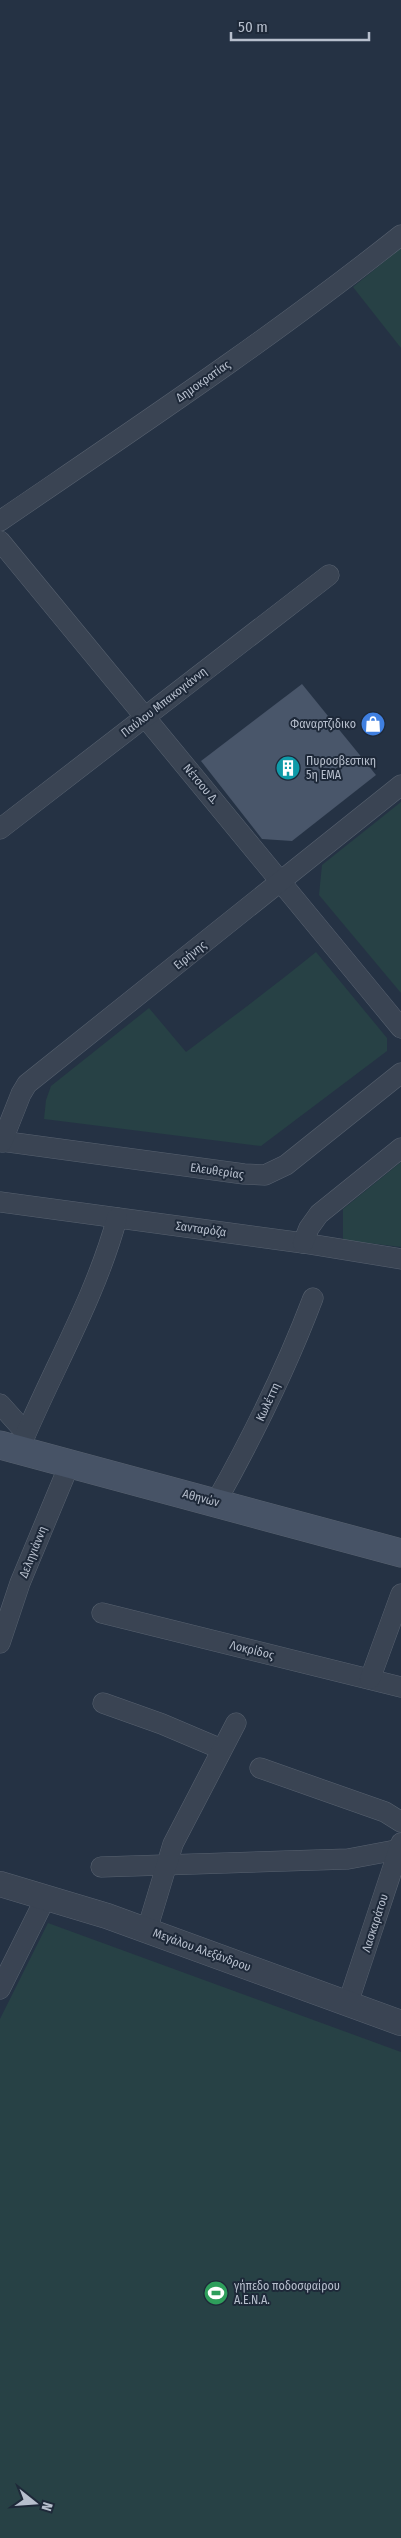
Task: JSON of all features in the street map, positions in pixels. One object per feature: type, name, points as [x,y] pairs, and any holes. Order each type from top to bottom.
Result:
[{"type":"main road","name":"Αθηνών","points":[[15,1443],[70,1463],[401,1553]]},
{"type":"street","name":"Δημοκρατίας","points":[[0,521],[203,382],[340,283],[401,235]]},
{"type":"street","name":"Νέτσου Δ.","points":[[0,541],[401,1028]]},
{"type":"street","name":"Παύλου Μπακογιάννη","points":[[0,829],[329,575]]},
{"type":"street","name":"Ειρήνης","points":[[1,1141],[20,1094],[27,1084],[401,785]]},
{"type":"street","name":"Ελευθερίας","points":[[1,1141],[244,1174],[265,1174],[286,1165],[401,1073]]},
{"type":"street","points":[[303,1243],[309,1228],[319,1214],[401,1148]]},
{"type":"street","name":"Σανταρόζα","points":[[0,1202],[303,1243],[401,1259]]},
{"type":"street","points":[[15,1443],[61,1360],[109,1248],[117,1218]]},
{"type":"street","name":"Κωλέττη","points":[[216,1502],[267,1406],[298,1338],[312,1298]]},
{"type":"street","points":[[0,1404],[15,1443]]},
{"type":"street","name":"Δεληγιάννη","points":[[0,1643],[20,1583],[70,1463]]},
{"type":"street","points":[[370,1679],[401,1594]]},
{"type":"street","name":"Λοκρίδος","points":[[102,1613],[401,1687]]},
{"type":"street","points":[[103,1703],[162,1724],[221,1749]]},
{"type":"street","points":[[146,1930],[173,1844],[236,1723]]},
{"type":"street","points":[[260,1768],[385,1812],[401,1822]]},
{"type":"street","points":[[101,1867],[348,1859],[400,1847]]},
{"type":"street","name":"Λασκαράτου","points":[[348,2003],[400,1847]]},
{"type":"street","name":"Μεγάλου Αλεξάνδρου","points":[[0,1884],[44,1896],[146,1930],[401,2022]]},
{"type":"street","points":[[0,1989],[40,1909],[44,1896]]},
{"type":"green space","points":[[401,248],[401,348],[353,287]]},
{"type":"green space","points":[[401,802],[401,993],[319,895],[322,865]]},
{"type":"green space","points":[[316,952],[387,1038],[387,1051],[261,1146],[44,1119],[46,1100],[51,1086],[149,1008],[186,1052]]},
{"type":"green space","points":[[401,1162],[401,1247],[343,1240],[343,1209]]},
{"type":"green space","points":[[48,1923],[401,2052],[401,2538],[0,2538],[0,2019]]},
{"type":"building","name":"Πυροσβεστικη 5η ΕΜΑ","points":[[302,684],[376,775],[292,841],[262,839],[201,761]]},
{"type":"place","name":"Φαναρτζιδικο","points":[[373,724]]},
{"type":"place","name":"Πυροσβεστικη 5η ΕΜΑ","points":[[288,768]]},
{"type":"place","name":"γήπεδο ποδοσφαίρου Α.Ε.Ν.Α.","points":[[216,2293]]}]
